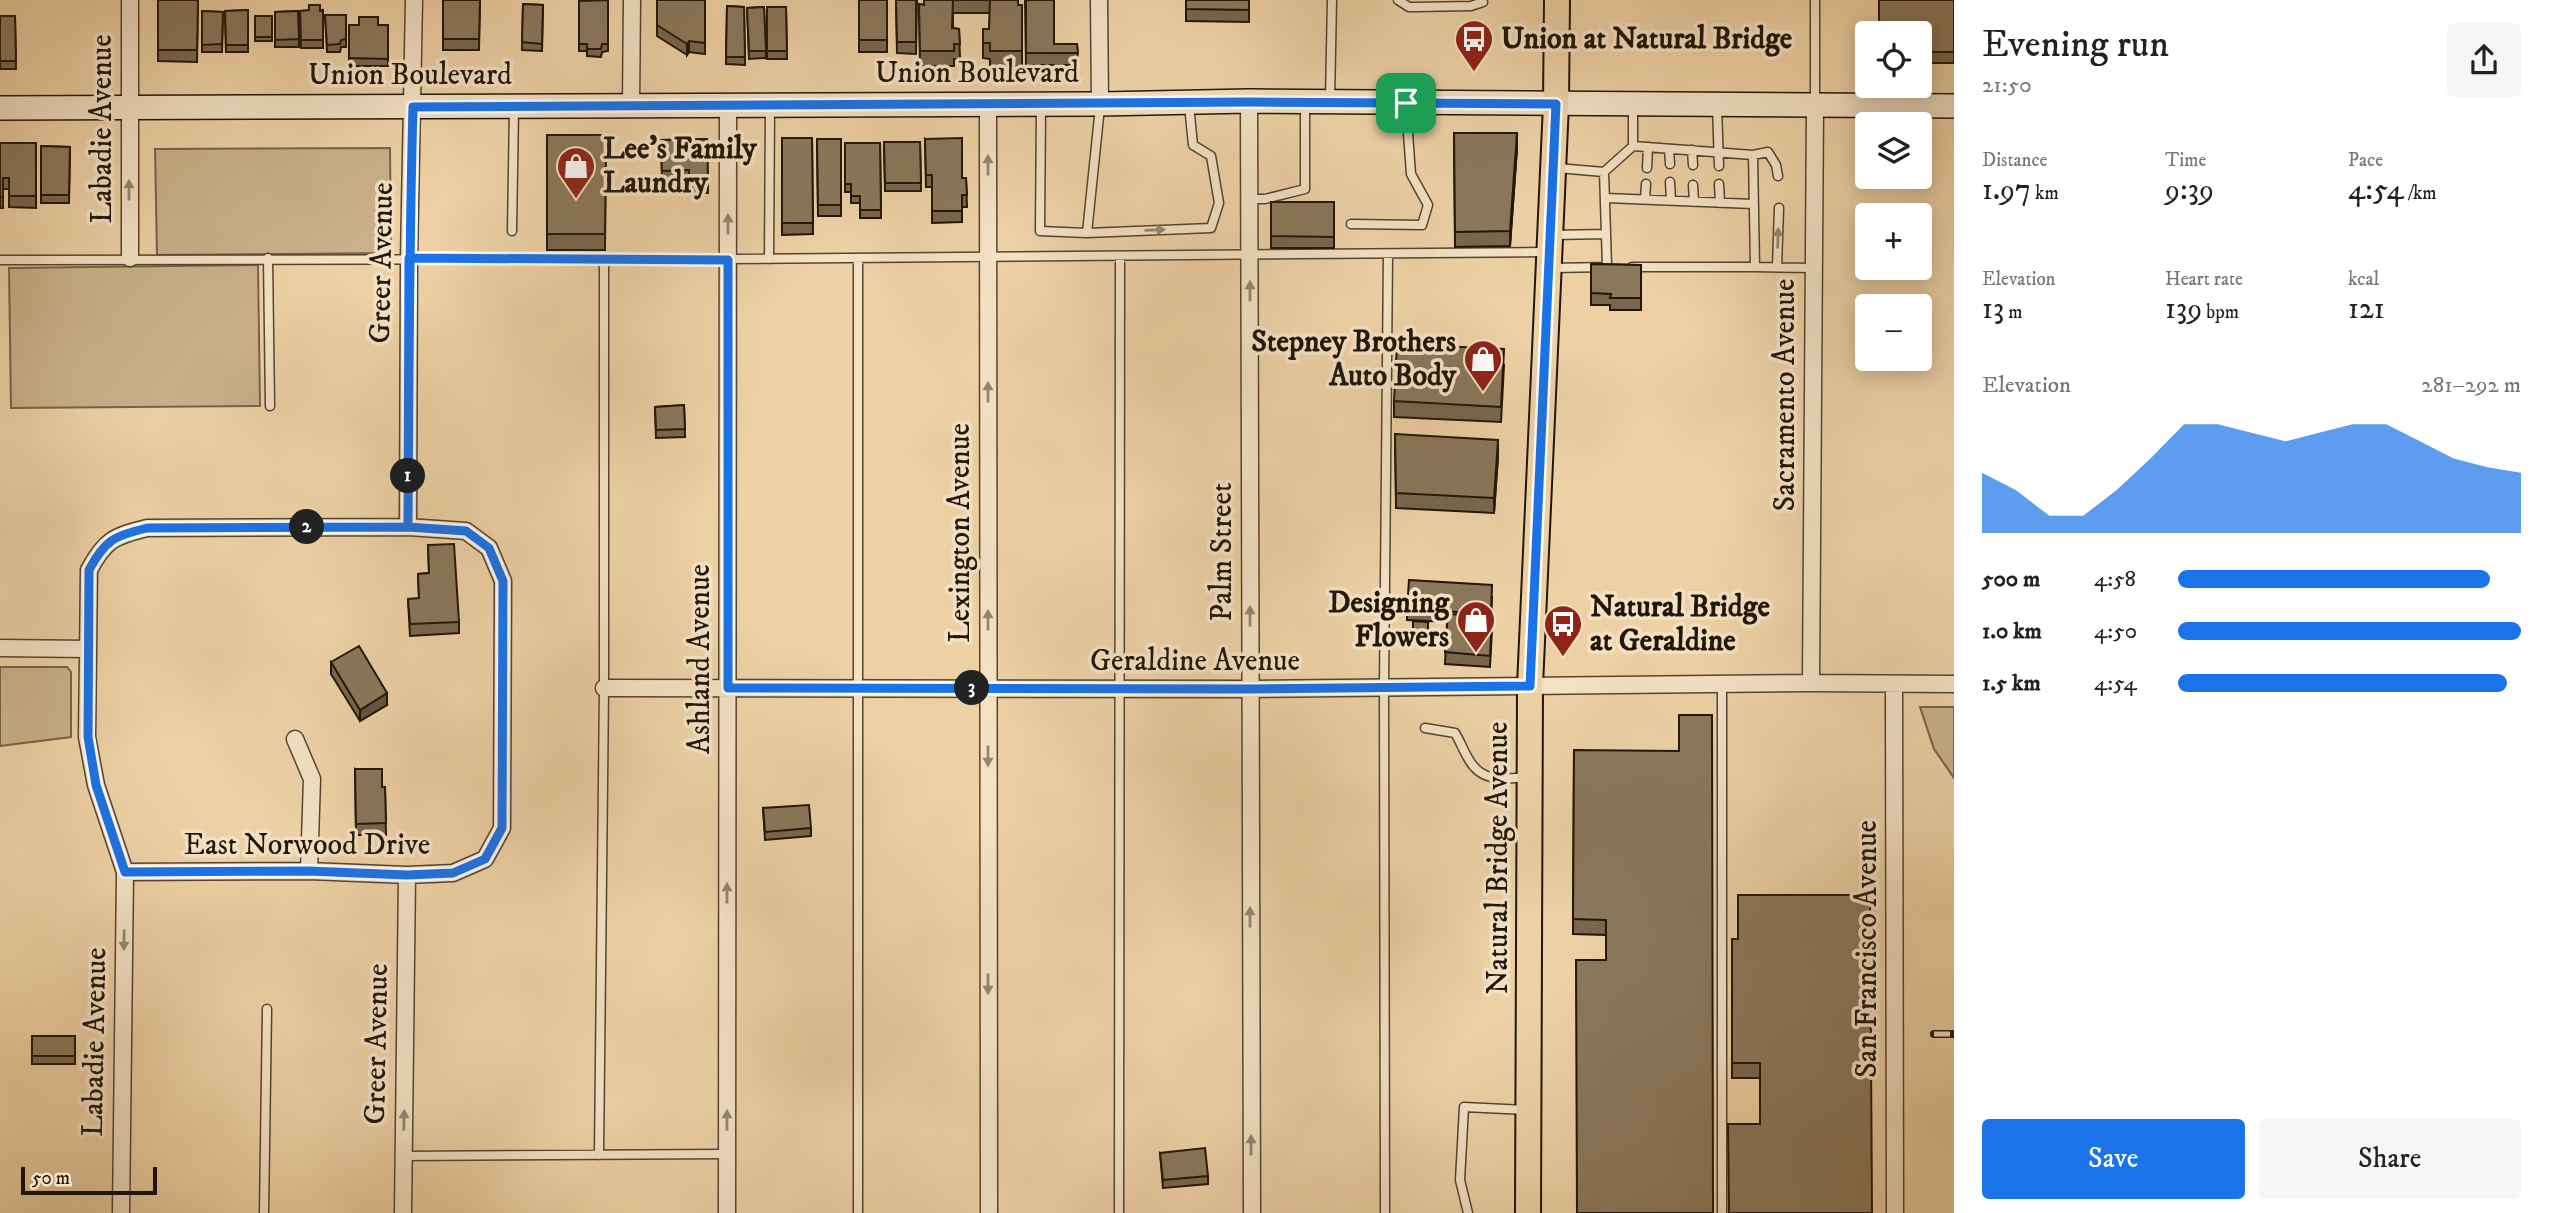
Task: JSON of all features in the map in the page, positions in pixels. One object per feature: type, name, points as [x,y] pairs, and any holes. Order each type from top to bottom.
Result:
[{"type":"main road","name":"Natural Bridge Avenue","points":[[1528,1213],[1530,686],[1556,104],[1557,0]]},
{"type":"main road","name":"Union Boulevard","points":[[0,108],[1250,102],[1954,106]]},
{"type":"street","name":"Labadie Avenue","points":[[130,0],[130,258]]},
{"type":"street","name":"Greer Avenue","points":[[408,527],[414,0]]},
{"type":"street","points":[[631,106],[632,0]]},
{"type":"street","points":[[1099,0],[1100,104]]},
{"type":"street","name":"Palm Street","points":[[1250,102],[1252,1213]]},
{"type":"street","name":"Lexington Avenue","points":[[988,105],[989,1213]]},
{"type":"street","name":"Ashland Avenue","points":[[727,1213],[728,106]]},
{"type":"street","name":"Sacramento Avenue","points":[[1811,683],[1815,106]]},
{"type":"street","name":"Labadie Avenue","points":[[121,1213],[125,872],[96,785],[89,749],[89,570],[101,548],[123,534],[147,528],[408,527]]},
{"type":"street","name":"East Norwood Drive","points":[[125,872],[309,871],[407,875],[453,873],[485,859],[502,828],[503,581],[489,548],[466,531],[408,527]]},
{"type":"street","points":[[0,648],[88,649]]},
{"type":"street","name":"Geraldine Avenue","points":[[604,688],[1250,689],[1954,684]]},
{"type":"street","name":"San Francisco Avenue","points":[[1894,685],[1895,1213]]},
{"type":"street","points":[[295,739],[312,779],[309,871]]},
{"type":"street","name":"Greer Avenue","points":[[403,1213],[407,875]]},
{"type":"lane","points":[[1330,102],[1332,0]]},
{"type":"lane","points":[[1398,0],[1417,7],[1471,6],[1483,2]]},
{"type":"lane","points":[[1815,0],[1815,106]]},
{"type":"lane","points":[[1249,199],[1265,199],[1306,189],[1305,102]]},
{"type":"lane","points":[[1041,104],[1040,231],[1087,233],[1211,228],[1219,203],[1211,156],[1192,145],[1189,103]]},
{"type":"lane","points":[[1351,224],[1422,225],[1427,205],[1411,173],[1406,103]]},
{"type":"lane","points":[[1087,233],[1100,104]]},
{"type":"lane","points":[[769,259],[770,105]]},
{"type":"lane","points":[[1633,105],[1633,146]]},
{"type":"lane","points":[[512,231],[514,106]]},
{"type":"lane","points":[[1717,106],[1719,166]]},
{"type":"lane","points":[[1553,168],[1604,172],[1633,146],[1753,155],[1768,152],[1772,155],[1778,176]]},
{"type":"lane","points":[[1647,168],[1648,147]]},
{"type":"lane","points":[[1669,149],[1670,164]]},
{"type":"lane","points":[[1692,150],[1693,165]]},
{"type":"lane","points":[[1753,155],[1755,267]]},
{"type":"lane","points":[[1604,172],[1607,267]]},
{"type":"lane","points":[[1670,182],[1671,201]]},
{"type":"lane","points":[[1645,199],[1646,184]]},
{"type":"lane","points":[[1719,184],[1720,203]]},
{"type":"lane","points":[[1693,185],[1694,202]]},
{"type":"lane","points":[[1606,198],[1753,204]]},
{"type":"lane","points":[[1777,267],[1779,208]]},
{"type":"lane","points":[[1549,252],[1606,234]]},
{"type":"lane","points":[[0,260],[728,260],[1549,252],[1607,267],[1814,268]]},
{"type":"lane","points":[[1385,1213],[1384,688],[1388,254]]},
{"type":"lane","points":[[1119,1213],[1120,256]]},
{"type":"lane","points":[[268,258],[270,406]]},
{"type":"lane","points":[[858,1213],[859,258]]},
{"type":"lane","points":[[599,1155],[604,688],[604,259]]},
{"type":"lane","points":[[1722,684],[1722,1213]]},
{"type":"lane","points":[[1425,728],[1455,733],[1468,758],[1484,776],[1493,779],[1530,777]]},
{"type":"lane","points":[[264,1213],[267,1009]]},
{"type":"lane","points":[[1468,1213],[1460,1180],[1464,1107],[1529,1110]]},
{"type":"lane","points":[[404,1156],[727,1154]]},
{"type":"shaded area","points":[[390,148],[391,253],[157,255],[155,149]]},
{"type":"shaded area","points":[[258,265],[260,406],[11,408],[9,268]]},
{"type":"shaded area","points":[[0,667],[67,667],[71,672],[71,737],[0,746]]},
{"type":"shaded area","points":[[1920,707],[1954,707],[1954,778],[1934,749]]},
{"type":"building","points":[[158,0],[198,0],[197,50],[158,50]]},
{"type":"building","points":[[443,0],[480,0],[479,39],[443,39]]},
{"type":"building","points":[[608,0],[608,44],[602,44],[601,49],[587,49],[587,44],[579,44],[579,1]]},
{"type":"building","points":[[657,0],[705,0],[705,43],[689,41],[687,44],[657,25]]},
{"type":"building","points":[[859,0],[887,0],[887,40],[859,40]]},
{"type":"building","points":[[896,0],[916,0],[916,42],[897,42]]},
{"type":"building","points":[[924,0],[953,0],[952,28],[959,29],[960,44],[954,44],[954,51],[920,51],[919,4],[924,5]]},
{"type":"building","points":[[990,0],[1018,0],[1018,5],[1022,5],[1022,51],[990,51],[990,43],[983,43],[983,29],[989,29]]},
{"type":"building","points":[[1026,0],[1054,0],[1054,44],[1077,44],[1078,53],[1026,53]]},
{"type":"building","points":[[1186,0],[1249,0],[1249,10],[1186,9]]},
{"type":"building","points":[[1879,0],[1954,0],[1954,52],[1932,52],[1932,21],[1879,21]]},
{"type":"building","points":[[523,4],[543,5],[542,44],[522,42]]},
{"type":"building","points":[[309,5],[320,5],[320,11],[323,10],[323,40],[301,40],[300,11],[309,10]]},
{"type":"building","points":[[727,6],[744,7],[745,57],[726,57]]},
{"type":"building","points":[[764,7],[766,51],[749,51],[747,8]]},
{"type":"building","points":[[767,7],[786,7],[787,51],[767,51]]},
{"type":"building","points":[[248,10],[248,45],[226,45],[225,11]]},
{"type":"building","points":[[202,11],[223,12],[222,44],[202,45]]},
{"type":"building","points":[[298,11],[299,39],[275,40],[275,12]]},
{"type":"building","points":[[325,15],[346,15],[346,39],[341,40],[340,44],[327,45]]},
{"type":"building","points":[[0,16],[15,16],[16,61],[0,61]]},
{"type":"building","points":[[255,16],[272,16],[272,37],[255,37]]},
{"type":"building","points":[[359,17],[378,17],[378,25],[388,25],[388,59],[349,58],[349,25],[359,25]]},
{"type":"building","points":[[1454,133],[1517,133],[1510,231],[1455,232]]},
{"type":"building","name":"Lee's Family Laundry","points":[[547,135],[606,135],[605,234],[547,234]]},
{"type":"building","points":[[782,138],[812,138],[813,223],[782,223]]},
{"type":"building","points":[[962,138],[962,178],[966,178],[967,195],[962,195],[962,211],[932,211],[932,175],[926,175],[925,139]]},
{"type":"building","points":[[707,139],[708,182],[689,182],[689,170],[662,171],[661,140]]},
{"type":"building","points":[[817,139],[841,139],[841,205],[818,205]]},
{"type":"building","points":[[884,142],[920,142],[921,183],[885,183]]},
{"type":"building","points":[[0,143],[36,143],[36,196],[9,196],[9,178],[3,178],[3,197],[0,197]]},
{"type":"building","points":[[845,143],[880,143],[881,210],[860,210],[860,196],[851,196],[851,184],[845,184]]},
{"type":"building","points":[[41,146],[70,147],[69,195],[41,195]]},
{"type":"building","points":[[1271,202],[1334,202],[1334,237],[1271,236]]},
{"type":"building","points":[[1591,264],[1641,265],[1641,298],[1610,298],[1611,294],[1591,293]]},
{"type":"building","points":[[1397,344],[1504,349],[1501,407],[1394,401]]},
{"type":"building","points":[[684,405],[685,429],[656,430],[655,407]]},
{"type":"building","points":[[1395,434],[1498,440],[1494,498],[1396,493]]},
{"type":"building","points":[[454,544],[459,622],[410,624],[408,599],[419,598],[418,574],[429,573],[428,545]]},
{"type":"building","points":[[1409,580],[1492,585],[1491,614],[1407,609]]},
{"type":"building","points":[[1448,614],[1492,617],[1490,656],[1445,652]]},
{"type":"building","points":[[1413,621],[1428,622],[1428,639],[1413,638]]},
{"type":"building","points":[[359,646],[387,693],[360,710],[331,662]]},
{"type":"building","points":[[1679,715],[1712,715],[1713,1213],[1577,1213],[1576,960],[1606,960],[1606,920],[1573,919],[1574,750],[1679,751]]},
{"type":"building","points":[[355,769],[382,769],[386,823],[356,824]]},
{"type":"building","points":[[809,805],[811,828],[765,832],[763,808]]},
{"type":"building","points":[[1738,895],[1870,895],[1872,1213],[1729,1213],[1728,1124],[1760,1124],[1760,1063],[1732,1063],[1732,939],[1738,939]]},
{"type":"building","points":[[32,1036],[75,1036],[75,1056],[32,1056]]},
{"type":"building","points":[[1205,1148],[1208,1176],[1163,1180],[1160,1153]]},
{"type":"railway","points":[[1934,1034],[1954,1034]]},
{"type":"place","name":"Union at Natural Bridge","points":[[1474,73]]},
{"type":"place","name":"Lee's Family Laundry","points":[[576,200]]},
{"type":"place","name":"Stepney Brothers Auto Body","points":[[1483,393]]},
{"type":"place","name":"Designing Flowers","points":[[1476,654]]},
{"type":"place","name":"Natural Bridge at Geraldine","points":[[1563,658]]},
{"type":"route","points":[[1406,103],[413,107],[409,258],[409,348],[408,527],[466,531],[489,548],[503,581],[502,828],[485,859],[453,873],[407,875],[309,871],[125,872],[96,785],[88,737],[89,570],[101,548],[123,534],[147,528],[408,527],[409,258],[728,260],[728,688],[1250,689],[1530,686],[1556,104],[1406,103]]}]
